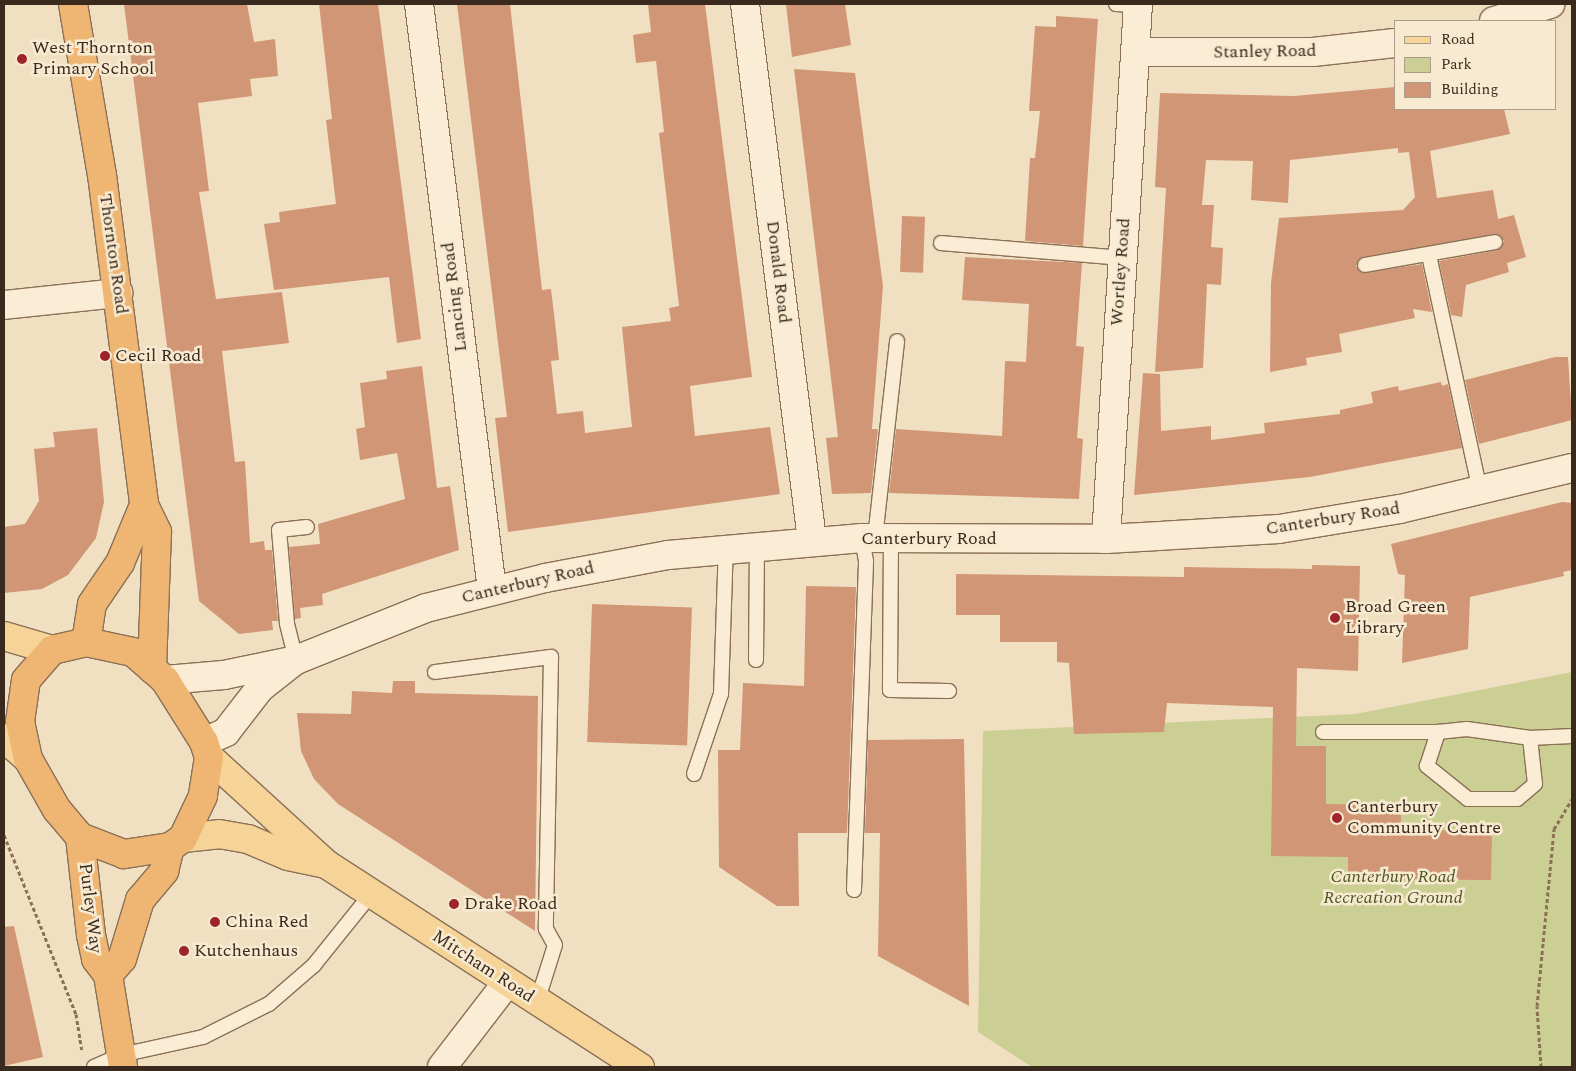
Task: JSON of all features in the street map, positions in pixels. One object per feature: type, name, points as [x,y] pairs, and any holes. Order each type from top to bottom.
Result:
[{"type":"highway","name":"Thornton Road","points":[[73,4],[118,294],[144,505],[157,532],[159,675]]},
{"type":"highway","name":"Thornton Road","points":[[86,642],[92,604],[120,563],[144,505]]},
{"type":"highway","points":[[177,843],[124,854],[80,837],[57,810],[28,759],[20,722],[21,703],[26,680],[52,650],[86,642],[133,652],[159,675],[190,713],[206,750]]},
{"type":"highway","name":"Purley Way","points":[[108,975],[122,960],[140,900],[164,871],[203,796],[206,750]]},
{"type":"highway","name":"Purley Way","points":[[80,837],[96,959],[108,975],[122,1061]]},
{"type":"main road","points":[[4,636],[52,650]]},
{"type":"main road","points":[[4,738],[28,759]]},
{"type":"main road","name":"Mitcham Road","points":[[206,750],[326,864],[506,984],[640,1067]]},
{"type":"main road","name":"Mitcham Road","points":[[177,843],[219,834],[248,839],[288,856],[326,864]]},
{"type":"street","name":"Lancing Road","points":[[419,4],[492,590]]},
{"type":"street","name":"Donald Road","points":[[745,4],[812,540]]},
{"type":"street","name":"Wortley Road","points":[[1106,539],[1135,52],[1131,4]]},
{"type":"street","points":[[1497,20],[1550,4]]},
{"type":"street","name":"Stanley Road","points":[[1135,52],[1313,52],[1394,43]]},
{"type":"street","points":[[4,306],[118,294]]},
{"type":"street","name":"Canterbury Road","points":[[159,675],[224,675],[296,660],[417,610],[492,590],[604,565],[726,547],[812,540],[876,538],[1106,539],[1279,529],[1480,491],[1572,468]]},
{"type":"street","name":"Canterbury Road","points":[[206,750],[226,732],[260,688],[296,660]]},
{"type":"street","points":[[442,1067],[506,984]]},
{"type":"lane","points":[[1365,266],[1495,242]]},
{"type":"lane","points":[[941,243],[1122,258]]},
{"type":"lane","points":[[1429,255],[1480,491]]},
{"type":"lane","points":[[897,341],[876,538],[890,690],[949,691]]},
{"type":"lane","points":[[296,660],[287,623],[278,530],[307,527]]},
{"type":"lane","points":[[854,890],[866,561],[876,538]]},
{"type":"lane","points":[[756,544],[756,660]]},
{"type":"lane","points":[[694,774],[721,694],[726,547]]},
{"type":"lane","points":[[435,672],[551,657],[546,929],[555,944],[537,1002]]},
{"type":"lane","points":[[1323,732],[1438,732],[1467,729],[1530,738],[1572,736]]},
{"type":"lane","points":[[1438,732],[1427,766],[1468,799],[1516,799],[1535,784],[1530,738]]},
{"type":"lane","points":[[89,1063],[122,1061],[203,1037],[269,1004],[314,965],[371,894]]},
{"type":"path","points":[[1541,1067],[1537,1006],[1554,829],[1572,799]]},
{"type":"path","points":[[4,835],[76,1014],[89,1063]]},
{"type":"green space","name":"Canterbury Road Recreation Ground","points":[[1572,672],[1572,1067],[1032,1067],[978,1032],[983,731],[1355,714]]},
{"type":"building","points":[[124,4],[247,4],[254,42],[275,39],[278,76],[250,79],[252,96],[198,103],[209,191],[199,192],[216,299],[282,292],[289,343],[222,351],[235,462],[245,461],[250,543],[264,541],[265,550],[272,550],[278,621],[272,621],[273,630],[239,634],[199,601]]},
{"type":"building","points":[[319,4],[378,4],[421,339],[397,343],[389,277],[274,290],[264,224],[280,222],[279,212],[336,204],[326,120],[332,119]]},
{"type":"building","points":[[457,4],[510,4],[542,290],[551,289],[556,331],[559,360],[551,361],[557,414],[583,411],[585,433],[632,427],[622,327],[671,321],[669,308],[679,306],[659,133],[664,132],[656,61],[636,63],[633,35],[651,32],[648,4],[705,4],[752,377],[690,386],[695,436],[770,427],[780,494],[508,532],[495,418],[507,417]]},
{"type":"building","points":[[786,4],[845,4],[851,45],[792,57]]},
{"type":"building","points":[[1056,16],[1098,19],[1083,246],[1025,241],[1030,158],[1035,158],[1040,111],[1029,111],[1035,26],[1056,27]]},
{"type":"building","points":[[794,69],[855,73],[883,286],[872,429],[878,429],[871,493],[832,494],[826,438],[838,437]]},
{"type":"building","points":[[1394,87],[1394,110],[1504,110],[1510,134],[1430,151],[1437,198],[1493,190],[1498,219],[1514,215],[1526,257],[1507,263],[1509,272],[1466,285],[1462,317],[1451,315],[1439,261],[1497,250],[1504,241],[1498,234],[1363,257],[1356,266],[1362,273],[1422,264],[1432,312],[1413,309],[1415,318],[1339,334],[1342,352],[1306,358],[1307,365],[1270,372],[1271,283],[1279,218],[1403,210],[1415,197],[1409,152],[1398,153],[1398,148],[1290,160],[1288,203],[1251,200],[1253,161],[1206,160],[1202,205],[1214,205],[1211,247],[1223,248],[1221,285],[1207,284],[1203,368],[1155,372],[1166,188],[1155,187],[1160,93],[1294,96]]},
{"type":"building","points":[[902,216],[925,217],[923,273],[900,272]]},
{"type":"building","points":[[965,257],[1082,263],[1076,346],[1084,347],[1077,438],[1083,439],[1079,499],[889,493],[896,429],[1002,436],[1005,361],[1026,362],[1029,304],[962,300]]},
{"type":"building","points":[[1555,357],[1568,357],[1572,420],[1479,444],[1465,380]]},
{"type":"building","points":[[422,366],[437,488],[450,486],[459,550],[322,594],[323,605],[300,608],[301,618],[295,619],[289,547],[320,544],[318,524],[405,499],[397,453],[360,460],[356,429],[365,427],[360,383],[387,379],[386,371]]},
{"type":"building","points":[[1143,373],[1160,374],[1161,431],[1211,426],[1211,440],[1265,433],[1264,423],[1340,414],[1340,410],[1373,403],[1371,392],[1398,386],[1399,391],[1441,382],[1442,386],[1448,384],[1462,448],[1310,477],[1134,495]]},
{"type":"building","points":[[97,428],[104,502],[96,538],[68,575],[42,589],[4,593],[4,527],[25,524],[39,501],[34,449],[55,447],[53,432]]},
{"type":"building","points":[[1562,502],[1572,503],[1572,570],[1563,572],[1564,576],[1470,597],[1468,649],[1402,663],[1405,575],[1398,574],[1391,544]]},
{"type":"building","points":[[1312,565],[1360,566],[1358,671],[1297,668],[1296,746],[1326,746],[1326,804],[1401,805],[1401,830],[1492,831],[1491,880],[1348,879],[1348,857],[1271,856],[1273,707],[1167,703],[1164,732],[1074,734],[1069,663],[1057,662],[1057,642],[1000,642],[1000,615],[956,615],[956,574],[1184,577],[1184,567],[1312,569]]},
{"type":"building","points":[[806,586],[856,587],[847,833],[798,833],[799,906],[777,906],[719,867],[718,750],[740,750],[743,683],[804,686]]},
{"type":"building","points":[[592,604],[692,607],[687,745],[587,742]]},
{"type":"building","points":[[393,681],[415,681],[415,693],[538,696],[535,931],[338,804],[314,779],[301,751],[297,713],[351,714],[352,691],[392,693]]},
{"type":"building","points":[[964,739],[969,1006],[878,956],[880,833],[865,833],[868,740]]},
{"type":"building","points":[[14,926],[43,1057],[4,1066],[4,927]]},
{"type":"place","name":"West Thornton Primary School","points":[[22,59]]},
{"type":"place","name":"Cecil Road","points":[[105,356]]},
{"type":"place","name":"Broad Green Library","points":[[1335,618]]},
{"type":"place","name":"Canterbury Community Centre","points":[[1337,818]]},
{"type":"place","name":"Drake Road","points":[[454,904]]},
{"type":"place","name":"China Red","points":[[215,922]]},
{"type":"place","name":"Kutchenhaus","points":[[184,951]]}]
